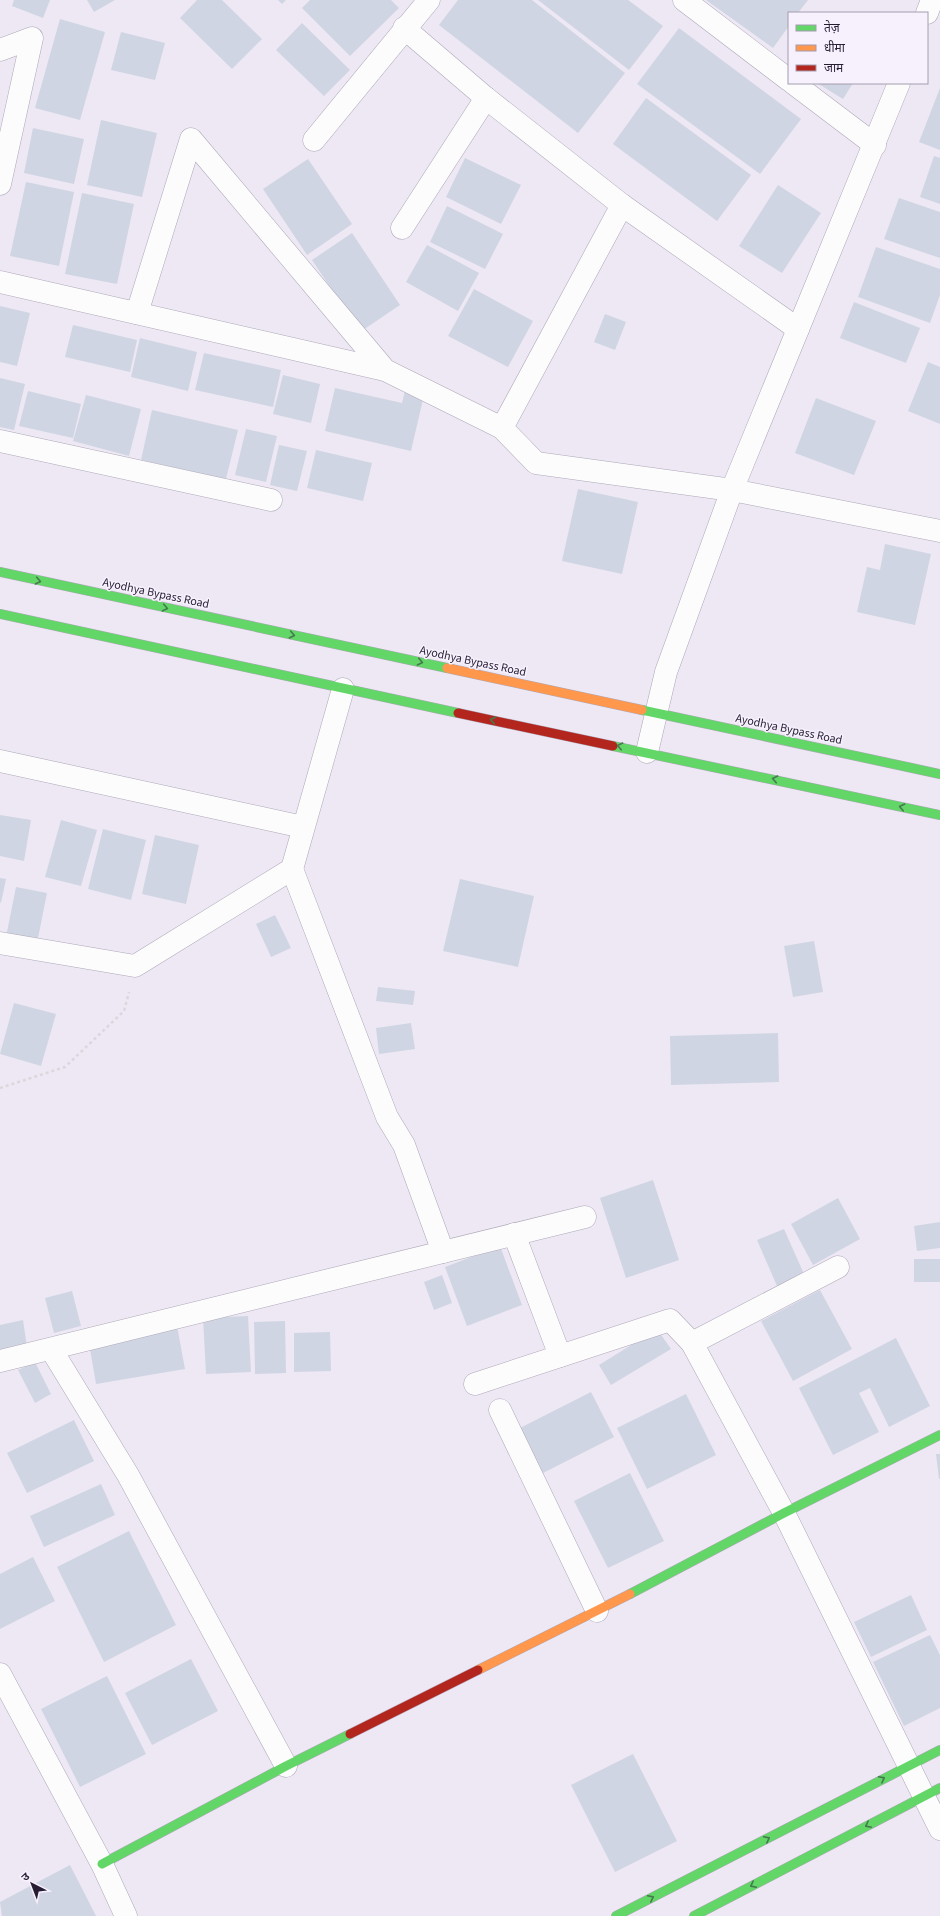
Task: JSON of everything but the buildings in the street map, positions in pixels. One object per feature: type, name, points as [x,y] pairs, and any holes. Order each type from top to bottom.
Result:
[{"type":"main road","name":"Ayodhya Bypass Road","points":[[0,572],[940,774]]},
{"type":"main road","points":[[0,614],[343,689],[940,815]]},
{"type":"main road","points":[[102,1864],[286,1766],[597,1611],[784,1513],[940,1435]]},
{"type":"main road","points":[[616,1916],[940,1750]]},
{"type":"main road","points":[[694,1916],[932,1792]]},
{"type":"street","points":[[314,140],[404,28],[429,0]]},
{"type":"street","points":[[684,0],[788,79]]},
{"type":"street","points":[[927,12],[932,0]]},
{"type":"street","points":[[404,28],[486,98],[622,205],[798,329]]},
{"type":"street","points":[[0,50],[32,38],[0,184]]},
{"type":"street","points":[[794,84],[875,145]]},
{"type":"street","points":[[646,752],[666,672],[732,490],[875,145],[899,84]]},
{"type":"street","points":[[402,228],[486,98]]},
{"type":"street","points":[[137,313],[191,139],[385,370]]},
{"type":"street","points":[[502,428],[622,205]]},
{"type":"street","points":[[0,282],[385,370],[502,428],[536,463],[732,490],[940,531]]},
{"type":"street","points":[[0,441],[271,500]]},
{"type":"street","points":[[343,689],[292,869],[387,1117],[404,1145],[443,1252]]},
{"type":"street","points":[[0,760],[303,827]]},
{"type":"street","points":[[0,943],[135,966],[292,869]]},
{"type":"street","points":[[0,1361],[585,1217]]},
{"type":"street","points":[[514,1234],[560,1356]]},
{"type":"street","points":[[692,1343],[838,1267]]},
{"type":"street","points":[[474,1384],[670,1320],[692,1343],[784,1513],[908,1766],[932,1792],[940,1829]]},
{"type":"street","points":[[51,1349],[128,1476],[286,1766]]},
{"type":"street","points":[[500,1410],[597,1611]]},
{"type":"street","points":[[0,1674],[102,1864],[126,1916]]},
{"type":"path","points":[[0,1088],[65,1066],[124,1011],[135,966]]},
{"type":"traffic: fast","points":[[0,572],[447,668]]},
{"type":"traffic: fast","points":[[0,614],[458,713]]},
{"type":"traffic: fast","points":[[642,710],[940,774]]},
{"type":"traffic: fast","points":[[613,746],[940,815]]},
{"type":"traffic: fast","points":[[630,1594],[784,1513],[940,1435]]},
{"type":"traffic: fast","points":[[102,1864],[286,1766],[350,1734]]},
{"type":"traffic: fast","points":[[616,1916],[940,1750]]},
{"type":"traffic: fast","points":[[694,1916],[940,1788]]},
{"type":"traffic: slow","points":[[447,668],[642,710]]},
{"type":"traffic: slow","points":[[478,1670],[630,1594]]},
{"type":"traffic: jam","points":[[458,713],[613,746]]},
{"type":"traffic: jam","points":[[350,1734],[478,1670]]}]
